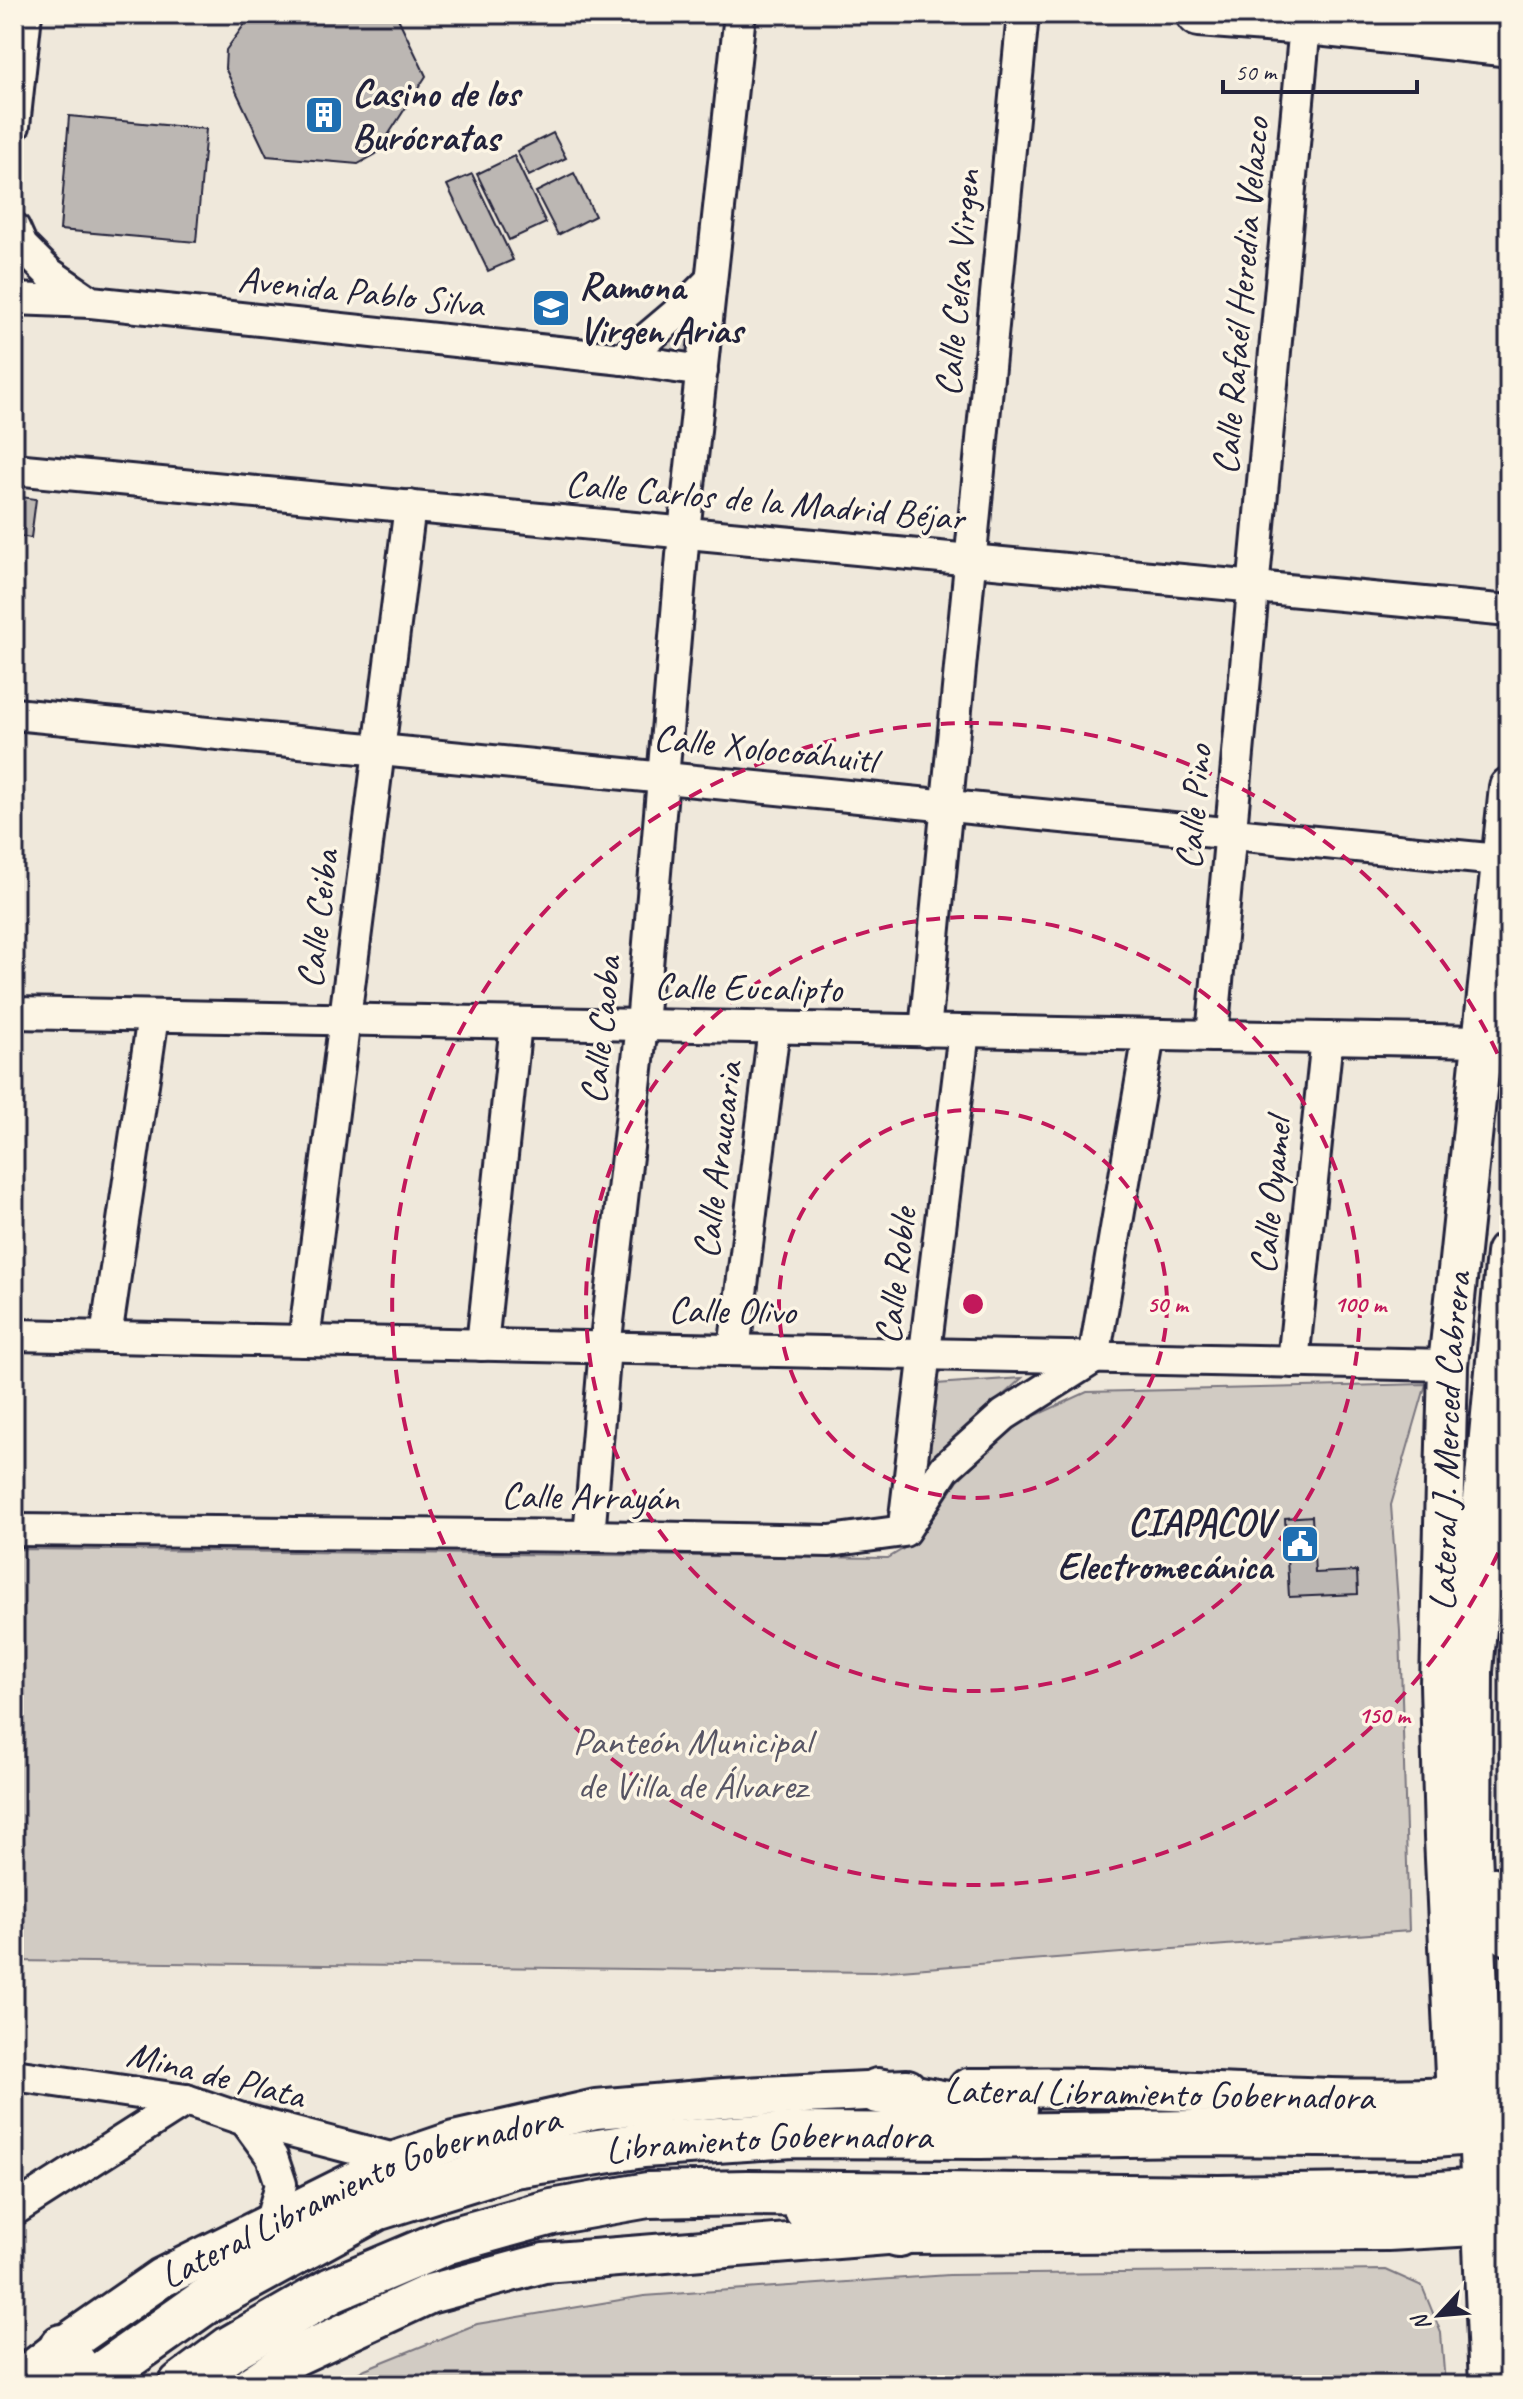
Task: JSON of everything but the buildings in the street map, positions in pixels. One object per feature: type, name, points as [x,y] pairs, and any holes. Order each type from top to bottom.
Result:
[{"type":"main road","points":[[1199,14],[1306,18],[1509,44]]},
{"type":"main road","points":[[1493,2108],[1487,1919],[1469,1849],[1470,1671],[1509,1254]]},
{"type":"main road","points":[[1497,2357],[1498,2293],[1487,1919],[1493,1762],[1509,1529]]},
{"type":"main road","points":[[878,2091],[958,2106],[1115,2114],[1195,2133]]},
{"type":"main road","name":"Libramiento Gobernadora","points":[[88,2385],[206,2301],[376,2208],[514,2165],[643,2145],[792,2135],[1433,2135],[1493,2108]]},
{"type":"main road","points":[[747,2193],[899,2234]]},
{"type":"main road","name":"Libramiento Gobernadora","points":[[181,2385],[231,2348],[332,2290],[448,2241],[552,2212],[648,2195],[747,2193],[1219,2198],[1426,2195],[1496,2208]]},
{"type":"main road","points":[[62,2347],[88,2385]]},
{"type":"street","name":"Calle Caoba","points":[[589,1536],[605,1348],[642,1025],[684,532],[740,14]]},
{"type":"street","name":"Calle Celsa Virgen","points":[[970,560],[1023,14]]},
{"type":"street","name":"Calle Rafaél Heredia Velazco","points":[[1253,586],[1306,18]]},
{"type":"street","points":[[14,126],[21,27]]},
{"type":"street","name":"Avenida Pablo Silva","points":[[14,228],[22,246],[49,273],[91,302]]},
{"type":"street","points":[[623,359],[711,280]]},
{"type":"street","name":"Avenida Pablo Silva","points":[[14,299],[91,302],[623,359],[702,371]]},
{"type":"street","name":"Calle Carlos de la Madrid Béjar","points":[[14,469],[1509,611]]},
{"type":"street","name":"Calle Ceiba","points":[[304,1341],[410,506]]},
{"type":"street","points":[[925,1031],[970,560]]},
{"type":"street","name":"Calle Pino","points":[[1212,1036],[1253,586]]},
{"type":"street","name":"Calle Xolocoáhuitl","points":[[14,714],[1505,861]]},
{"type":"street","name":"Lateral J. Merced Cabrera","points":[[1493,2108],[1452,2002],[1440,1684],[1448,1365],[1481,1041],[1505,861],[1509,787]]},
{"type":"street","name":"Calle Eucalipto","points":[[14,1013],[1481,1041]]},
{"type":"street","points":[[106,1337],[153,1016]]},
{"type":"street","points":[[482,1345],[516,1023]]},
{"type":"street","name":"Calle Araucaria","points":[[734,1350],[774,1028]]},
{"type":"street","name":"Calle Roble","points":[[904,1531],[964,1031]]},
{"type":"street","points":[[904,1531],[945,1468],[992,1425],[1094,1358],[1149,1035]]},
{"type":"street","name":"Calle Oyamel","points":[[1293,1362],[1327,1038]]},
{"type":"street","name":"Calle Olivo","points":[[14,1335],[1448,1365]]},
{"type":"street","name":"Calle Arrayán","points":[[14,1530],[830,1541],[904,1531]]},
{"type":"street","points":[[1444,1837],[1487,1919],[1452,2002]]},
{"type":"street","name":"Mina de Plata","points":[[14,2075],[186,2100],[245,2120],[398,2160]]},
{"type":"street","name":"Lateral Libramiento Gobernadora","points":[[14,2384],[161,2278],[398,2160],[454,2141],[596,2109],[724,2098],[920,2088],[1073,2088],[1493,2108]]},
{"type":"street","points":[[14,2210],[186,2100]]},
{"type":"street","points":[[245,2120],[272,2157],[281,2184],[270,2224]]},
{"type":"street","points":[[252,2385],[295,2356],[429,2294],[544,2263],[899,2234],[1372,2232],[1496,2208]]},
{"type":"green space","points":[[698,318],[693,348],[686,353],[659,349]]},
{"type":"green space","points":[[1022,1378],[925,1466],[936,1384]]},
{"type":"green space","name":"Panteón Municipal de Villa de Álvarez","points":[[1426,1384],[1391,1505],[1400,1631],[1409,1931],[874,1972],[14,1961],[14,1549],[888,1558],[918,1540],[958,1480],[1017,1424],[1087,1392]]},
{"type":"green space","points":[[1386,2270],[1422,2286],[1441,2333],[1445,2385],[337,2385],[365,2369],[477,2324],[644,2296],[949,2275]]},
{"type":"place","name":"Casino de los Burócratas","points":[[324,115]]},
{"type":"place","name":"Ramona Virgen Arias","points":[[551,308]]},
{"type":"place","name":"CIAPACOV Electromecánica","points":[[1300,1544]]}]
